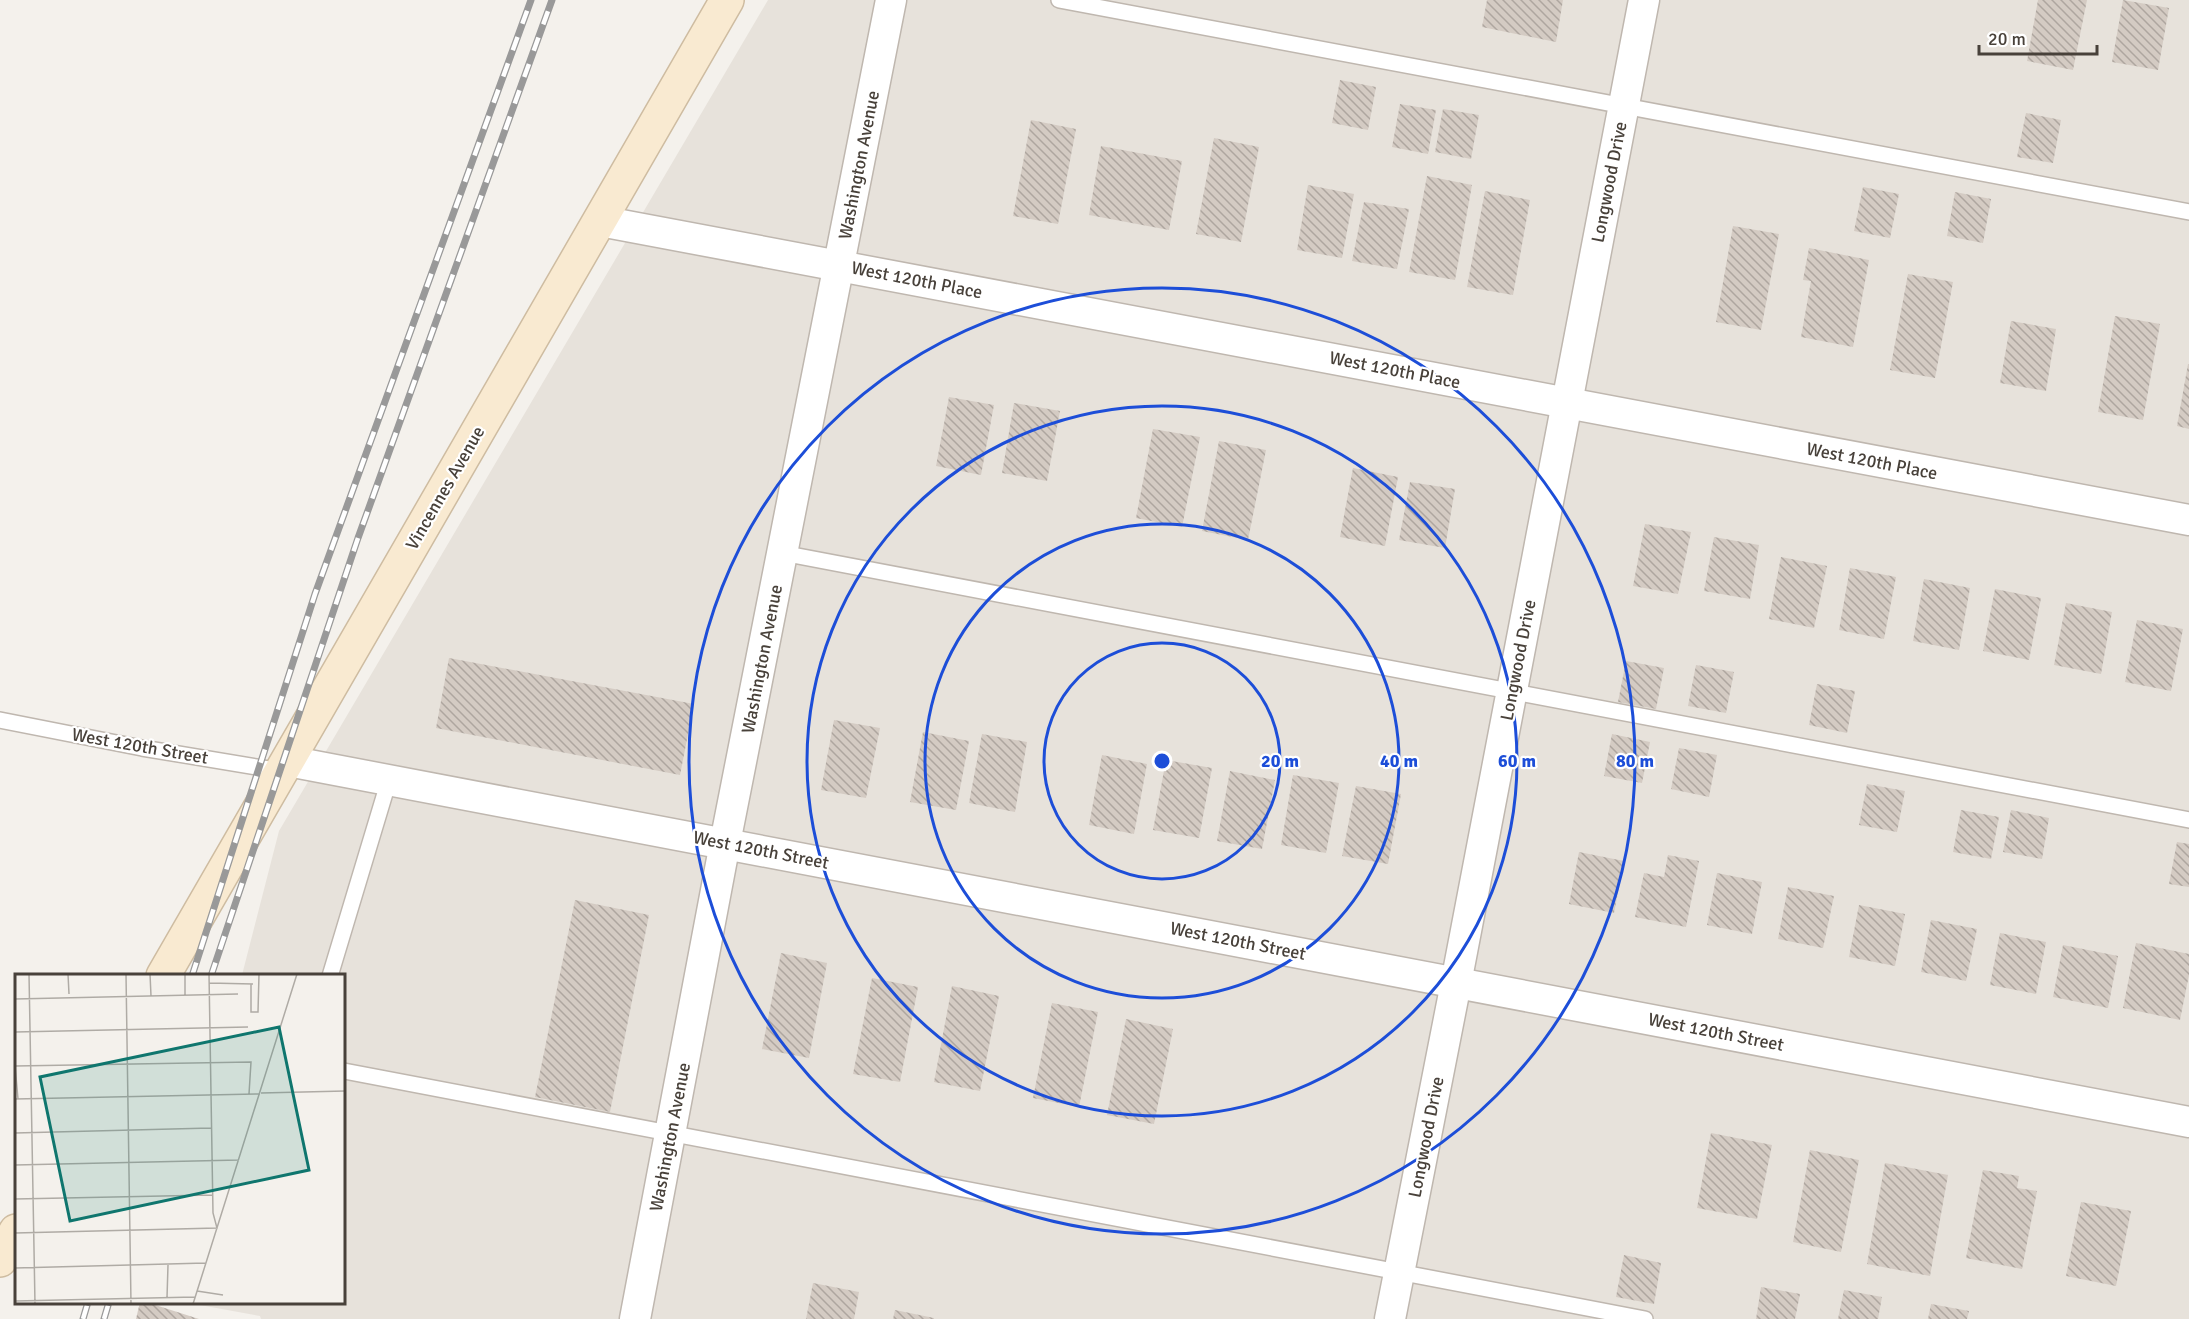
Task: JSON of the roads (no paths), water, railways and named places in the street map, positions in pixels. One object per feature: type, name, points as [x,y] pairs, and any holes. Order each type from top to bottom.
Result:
[{"type":"main road","name":"Vincennes Avenue","points":[[164,974],[727,0]]},
{"type":"main road","points":[[0,1260],[15,1233]]},
{"type":"street","name":"Washington Avenue","points":[[635,1319],[725,843],[891,0]]},
{"type":"street","name":"Longwood Drive","points":[[1390,1319],[1644,0]]},
{"type":"street","name":"West 120th Place","points":[[600,221],[2189,520]]},
{"type":"street","name":"West 120th Street","points":[[284,766],[389,780],[2189,1122]]},
{"type":"lane","points":[[1059,0],[2189,212]]},
{"type":"lane","points":[[782,553],[2189,820]]},
{"type":"lane","name":"West 120th Street","points":[[0,720],[142,748],[284,766]]},
{"type":"lane","points":[[330,974],[389,780]]},
{"type":"lane","points":[[345,1071],[1645,1319]]},
{"type":"railway","points":[[193,974],[315,594],[531,0]]},
{"type":"railway","points":[[212,974],[358,538],[552,0]]},
{"type":"railway","points":[[83,1319],[87,1304]]},
{"type":"railway","points":[[104,1319],[108,1304]]}]
